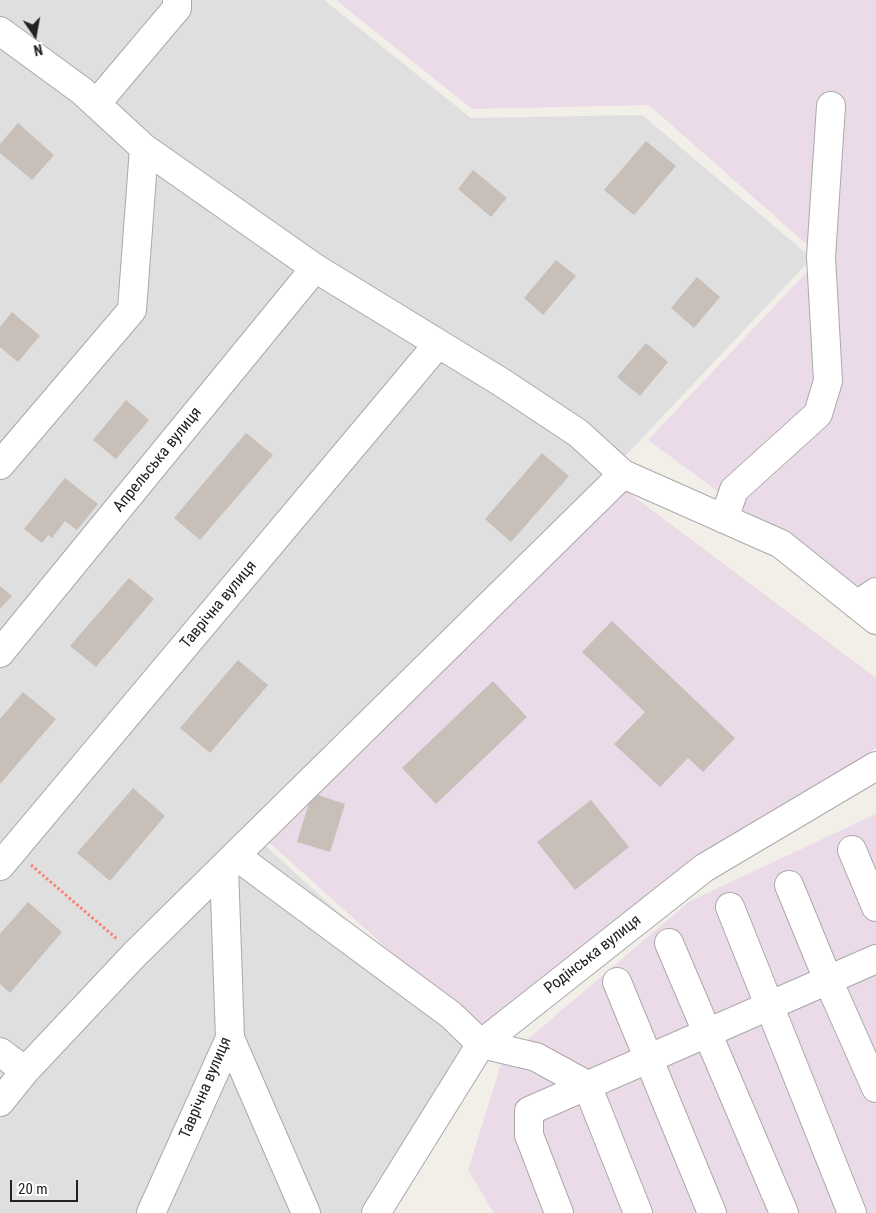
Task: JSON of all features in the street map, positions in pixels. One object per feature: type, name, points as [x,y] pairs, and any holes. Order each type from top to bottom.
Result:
[{"type":"street","points":[[96,104],[177,8],[178,0]]},
{"type":"street","points":[[0,31],[43,61],[96,104],[144,148],[315,268],[578,433],[623,474],[781,544],[870,606]]},
{"type":"street","points":[[724,519],[734,490],[818,414],[828,381],[821,257],[832,106]]},
{"type":"street","points":[[0,465],[132,310],[144,148]]},
{"type":"street","name":"Апрельська вулиця","points":[[0,653],[315,268]]},
{"type":"street","name":"Таврічна вулиця","points":[[7,858],[438,344]]},
{"type":"street","points":[[0,1102],[25,1071],[135,954],[623,474]]},
{"type":"street","name":"Родінська вулиця","points":[[376,1213],[481,1044],[704,868],[876,766]]},
{"type":"street","points":[[852,850],[876,907]]},
{"type":"street","points":[[230,861],[451,1016],[481,1044],[536,1057],[587,1085],[638,1213]]},
{"type":"street","name":"Таврічна вулиця","points":[[151,1213],[230,1038],[230,861]]},
{"type":"street","points":[[789,885],[828,980],[876,1088]]},
{"type":"street","points":[[730,907],[852,1213]]},
{"type":"street","points":[[670,943],[784,1213]]},
{"type":"street","points":[[559,1213],[529,1135],[529,1111],[876,959]]},
{"type":"street","points":[[617,982],[712,1213]]},
{"type":"street","points":[[230,1038],[306,1213]]},
{"type":"street","points":[[0,1052],[25,1071]]},
{"type":"path","points":[[7,858],[135,954]]},
{"type":"shaded area","points":[[0,0],[324,0],[471,118],[642,115],[812,258],[631,450],[245,827],[475,1037],[360,1213],[0,1213]]},
{"type":"shaded area","points":[[336,0],[876,0],[876,608],[648,440],[821,257],[649,105],[472,109]]},
{"type":"shaded area","points":[[621,487],[876,678],[876,748],[480,1032],[261,835]]},
{"type":"shaded area","points":[[876,814],[876,1213],[494,1213],[468,1170],[502,1061],[690,901]]},
{"type":"building","points":[[18,123],[54,155],[32,180],[0,153],[0,144]]},
{"type":"building","points":[[646,141],[676,166],[634,215],[604,190]]},
{"type":"building","points":[[473,170],[507,198],[491,217],[458,189]]},
{"type":"building","points":[[556,260],[576,276],[543,315],[524,298]]},
{"type":"building","points":[[697,277],[720,297],[694,328],[671,308]]},
{"type":"building","points":[[12,312],[40,336],[18,362],[0,347],[0,327]]},
{"type":"building","points":[[646,343],[668,362],[640,396],[617,377]]},
{"type":"building","points":[[126,400],[149,420],[116,459],[93,440]]},
{"type":"building","points":[[246,433],[273,455],[200,540],[174,518]]},
{"type":"building","points":[[542,453],[569,476],[511,542],[485,519]]},
{"type":"building","points":[[65,478],[98,504],[77,530],[65,521],[52,538],[48,535],[42,543],[24,529]]},
{"type":"building","points":[[129,578],[154,599],[96,667],[70,646]]},
{"type":"building","points":[[0,586],[12,596],[0,609]]},
{"type":"building","points":[[612,621],[735,738],[703,772],[688,758],[660,787],[614,744],[645,712],[582,652]]},
{"type":"building","points":[[238,660],[268,685],[210,753],[180,728]]},
{"type":"building","points":[[493,681],[527,717],[436,804],[402,768]]},
{"type":"building","points":[[23,692],[56,719],[0,784],[0,719]]},
{"type":"building","points":[[133,788],[165,816],[110,881],[77,853]]},
{"type":"building","points":[[312,793],[345,804],[330,852],[297,842]]},
{"type":"building","points":[[591,800],[629,847],[575,890],[537,842]]},
{"type":"building","points":[[28,902],[62,932],[10,993],[0,984],[0,934]]}]
